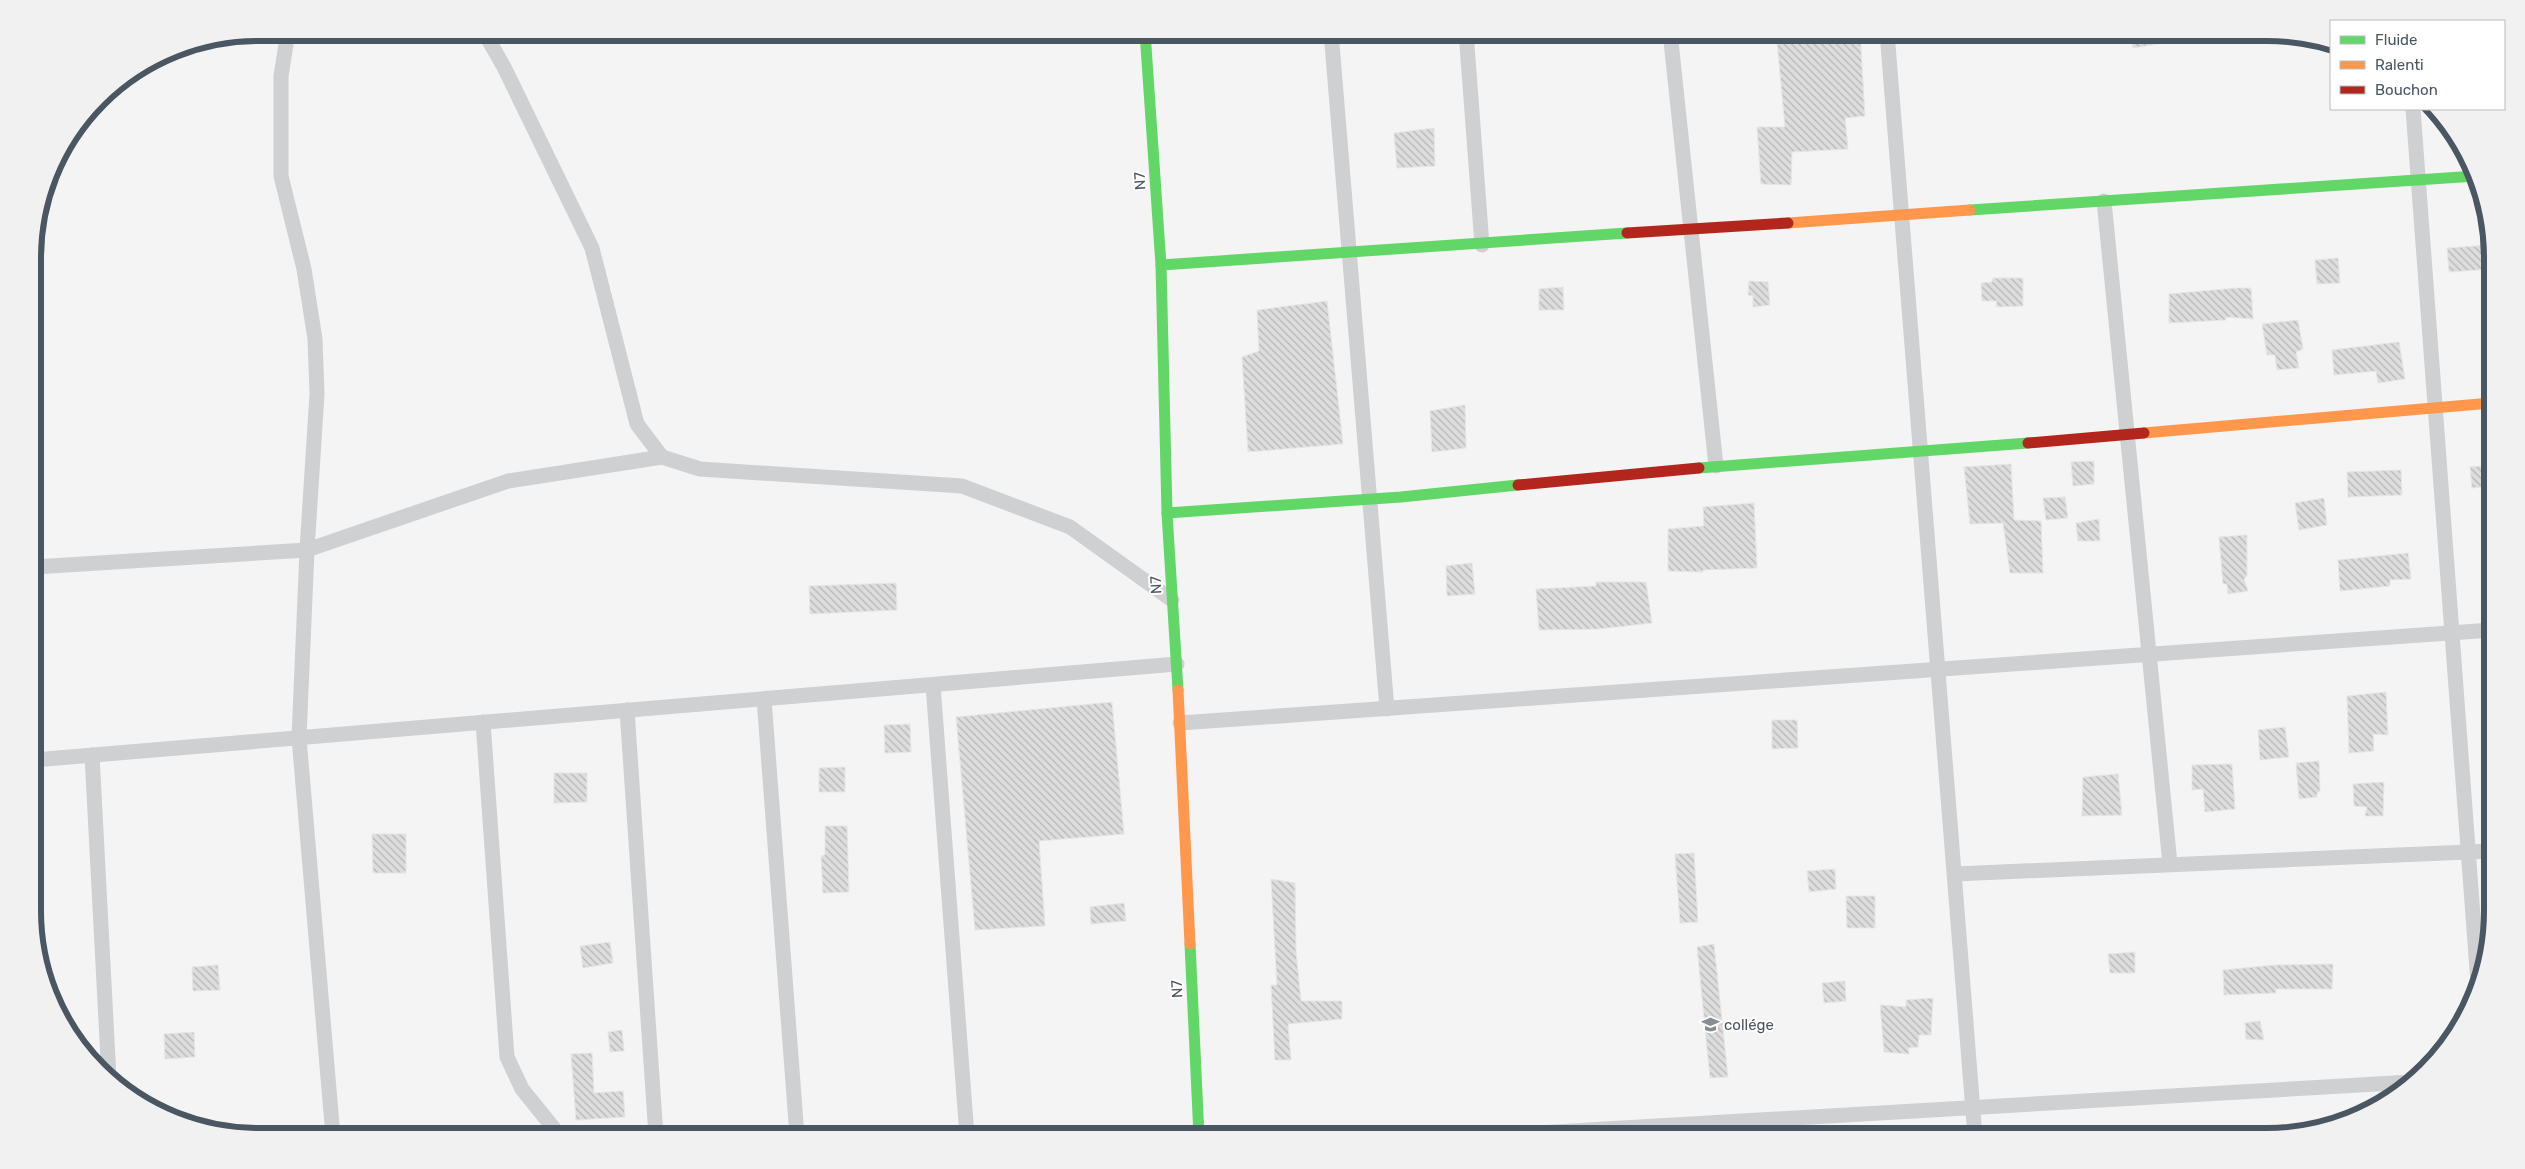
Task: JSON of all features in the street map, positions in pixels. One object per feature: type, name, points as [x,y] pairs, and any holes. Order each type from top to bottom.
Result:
[{"type":"street","points":[[287,41],[281,76],[281,176],[304,269],[315,339],[317,394],[307,550],[299,738],[332,1128]]},
{"type":"street","points":[[489,41],[504,67],[592,248],[637,424],[662,457]]},
{"type":"street","name":"N7","points":[[1146,41],[1161,265],[1168,513],[1180,723],[1199,1128]]},
{"type":"street","points":[[1332,41],[1386,709]]},
{"type":"street","points":[[1467,41],[1482,245]]},
{"type":"street","points":[[1671,41],[1716,466]]},
{"type":"street","points":[[1888,41],[1974,1128]]},
{"type":"street","points":[[2413,110],[2477,965]]},
{"type":"street","points":[[1161,265],[1691,231],[2468,177]]},
{"type":"street","points":[[2104,201],[2170,864]]},
{"type":"street","points":[[1168,513],[1370,499],[1716,466],[1920,452],[2436,406],[2484,403]]},
{"type":"street","points":[[41,566],[307,550],[508,481],[662,457],[700,469],[962,486],[1070,527],[1172,600]]},
{"type":"street","points":[[1180,723],[2484,631]]},
{"type":"street","points":[[41,759],[1177,664]]},
{"type":"street","points":[[933,685],[966,1128]]},
{"type":"street","points":[[764,699],[796,1128]]},
{"type":"street","points":[[627,710],[655,1128]]},
{"type":"street","points":[[484,722],[507,1057],[522,1089],[554,1128]]},
{"type":"street","points":[[92,755],[108,1067]]},
{"type":"street","points":[[1954,874],[2484,851]]},
{"type":"street","points":[[1624,1128],[2399,1083]]},
{"type":"building","points":[[1777,41],[1861,41],[1865,116],[1845,118],[1848,149],[1792,152],[1791,185],[1761,184],[1757,127],[1785,127]]},
{"type":"building","points":[[2132,41],[2175,41],[2133,48]]},
{"type":"building","points":[[1434,128],[1435,166],[1397,168],[1394,133]]},
{"type":"building","points":[[2483,246],[2484,270],[2449,272],[2447,248]]},
{"type":"building","points":[[2338,258],[2340,283],[2317,284],[2315,260]]},
{"type":"building","points":[[1993,278],[2023,278],[2023,306],[1996,307],[1997,301],[1982,301],[1981,283],[1992,282]]},
{"type":"building","points":[[1749,281],[1768,282],[1770,305],[1753,307],[1753,296],[1748,295]]},
{"type":"building","points":[[1563,287],[1564,310],[1539,310],[1539,289]]},
{"type":"building","points":[[2251,288],[2253,319],[2226,317],[2226,320],[2169,323],[2169,294]]},
{"type":"building","points":[[1327,301],[1343,444],[1248,452],[1242,357],[1259,351],[1257,310]]},
{"type":"building","points":[[2298,320],[2303,349],[2296,352],[2299,368],[2277,370],[2275,355],[2267,355],[2262,324]]},
{"type":"building","points":[[2399,342],[2405,379],[2378,383],[2376,371],[2334,375],[2332,350]]},
{"type":"building","points":[[1465,405],[1466,448],[1432,452],[1430,411]]},
{"type":"building","points":[[2094,461],[2094,484],[2073,486],[2071,462]]},
{"type":"building","points":[[2011,464],[2014,520],[2041,521],[2043,573],[2010,573],[2003,523],[1970,524],[1964,467]]},
{"type":"building","points":[[2484,466],[2484,487],[2472,488],[2470,467]]},
{"type":"building","points":[[2401,470],[2402,495],[2348,497],[2347,472]]},
{"type":"building","points":[[2065,497],[2068,518],[2046,520],[2043,498]]},
{"type":"building","points":[[2324,498],[2327,525],[2299,530],[2295,503]]},
{"type":"building","points":[[1754,503],[1757,568],[1703,570],[1703,572],[1668,571],[1668,529],[1704,526],[1703,507]]},
{"type":"building","points":[[2099,519],[2100,541],[2078,541],[2076,523]]},
{"type":"building","points":[[2247,535],[2247,576],[2244,579],[2248,591],[2228,594],[2227,584],[2223,584],[2219,537]]},
{"type":"building","points":[[2408,553],[2411,579],[2390,580],[2390,586],[2340,591],[2338,560]]},
{"type":"building","points":[[1472,563],[1475,594],[1447,596],[1446,566]]},
{"type":"building","points":[[1596,582],[1646,582],[1652,623],[1599,629],[1539,630],[1536,589],[1596,586]]},
{"type":"building","points":[[896,583],[897,610],[810,614],[809,586]]},
{"type":"building","points":[[2386,692],[2388,735],[2373,734],[2374,751],[2349,753],[2347,696]]},
{"type":"building","points":[[1112,702],[1124,834],[1039,841],[1045,926],[975,930],[956,717]]},
{"type":"building","points":[[1772,720],[1797,720],[1798,748],[1772,749]]},
{"type":"building","points":[[910,724],[911,752],[885,753],[884,725]]},
{"type":"building","points":[[2285,727],[2289,757],[2260,760],[2258,730]]},
{"type":"building","points":[[2319,761],[2320,791],[2317,793],[2317,797],[2299,799],[2296,763]]},
{"type":"building","points":[[2232,764],[2235,809],[2205,812],[2203,789],[2192,790],[2192,765]]},
{"type":"building","points":[[845,767],[845,792],[819,792],[819,768]]},
{"type":"building","points":[[554,773],[587,773],[587,802],[554,803]]},
{"type":"building","points":[[2118,774],[2122,815],[2082,816],[2083,777]]},
{"type":"building","points":[[2384,782],[2383,816],[2365,816],[2367,807],[2354,806],[2353,784]]},
{"type":"building","points":[[825,826],[847,826],[849,892],[823,893],[821,856],[825,855]]},
{"type":"building","points":[[372,834],[406,834],[406,873],[373,873]]},
{"type":"building","points":[[1694,853],[1698,922],[1680,923],[1675,854]]},
{"type":"building","points":[[1835,869],[1836,889],[1809,892],[1807,871]]},
{"type":"building","points":[[1271,879],[1295,883],[1296,951],[1301,1001],[1342,1001],[1342,1019],[1288,1024],[1291,1060],[1275,1060],[1271,985],[1277,985]]},
{"type":"building","points":[[1846,896],[1875,896],[1875,928],[1847,928]]},
{"type":"building","points":[[1124,903],[1126,921],[1091,924],[1090,907]]},
{"type":"building","points":[[610,942],[613,963],[583,968],[580,946]]},
{"type":"building","points":[[1714,944],[1728,1077],[1710,1078],[1697,947]]},
{"type":"building","points":[[2135,952],[2135,973],[2110,973],[2108,954]]},
{"type":"building","points":[[2333,964],[2332,989],[2276,989],[2276,993],[2224,995],[2223,970],[2275,965]]},
{"type":"building","points":[[218,965],[220,990],[193,991],[192,967]]},
{"type":"building","points":[[1845,981],[1846,1001],[1824,1003],[1822,983]]},
{"type":"building","points":[[1933,998],[1931,1035],[1919,1035],[1918,1047],[1908,1048],[1909,1054],[1884,1052],[1880,1005],[1906,1007],[1906,1000]]},
{"type":"building","points":[[2260,1021],[2264,1040],[2246,1039],[2245,1023]]},
{"type":"building","points":[[622,1030],[624,1051],[610,1052],[608,1032]]},
{"type":"building","points":[[194,1032],[195,1057],[165,1059],[164,1034]]},
{"type":"building","points":[[592,1053],[594,1093],[623,1091],[625,1117],[576,1120],[571,1054]]},
{"type":"traffic: fast","points":[[1146,41],[1161,265],[1167,513],[1178,690]]},
{"type":"traffic: fast","points":[[1970,210],[2468,177]]},
{"type":"traffic: fast","points":[[1161,265],[1627,233]]},
{"type":"traffic: fast","points":[[1699,468],[2028,443]]},
{"type":"traffic: fast","points":[[1167,513],[1401,497],[1518,485]]},
{"type":"traffic: fast","points":[[1190,944],[1199,1128]]},
{"type":"traffic: slow","points":[[1788,223],[1970,210]]},
{"type":"traffic: slow","points":[[2144,433],[2484,404]]},
{"type":"traffic: slow","points":[[1178,690],[1190,944]]},
{"type":"traffic: jam","points":[[1627,233],[1788,223]]},
{"type":"traffic: jam","points":[[2028,443],[2144,433]]},
{"type":"traffic: jam","points":[[1518,485],[1699,468]]},
{"type":"place","name":"collége","points":[[1710,1025]]}]
